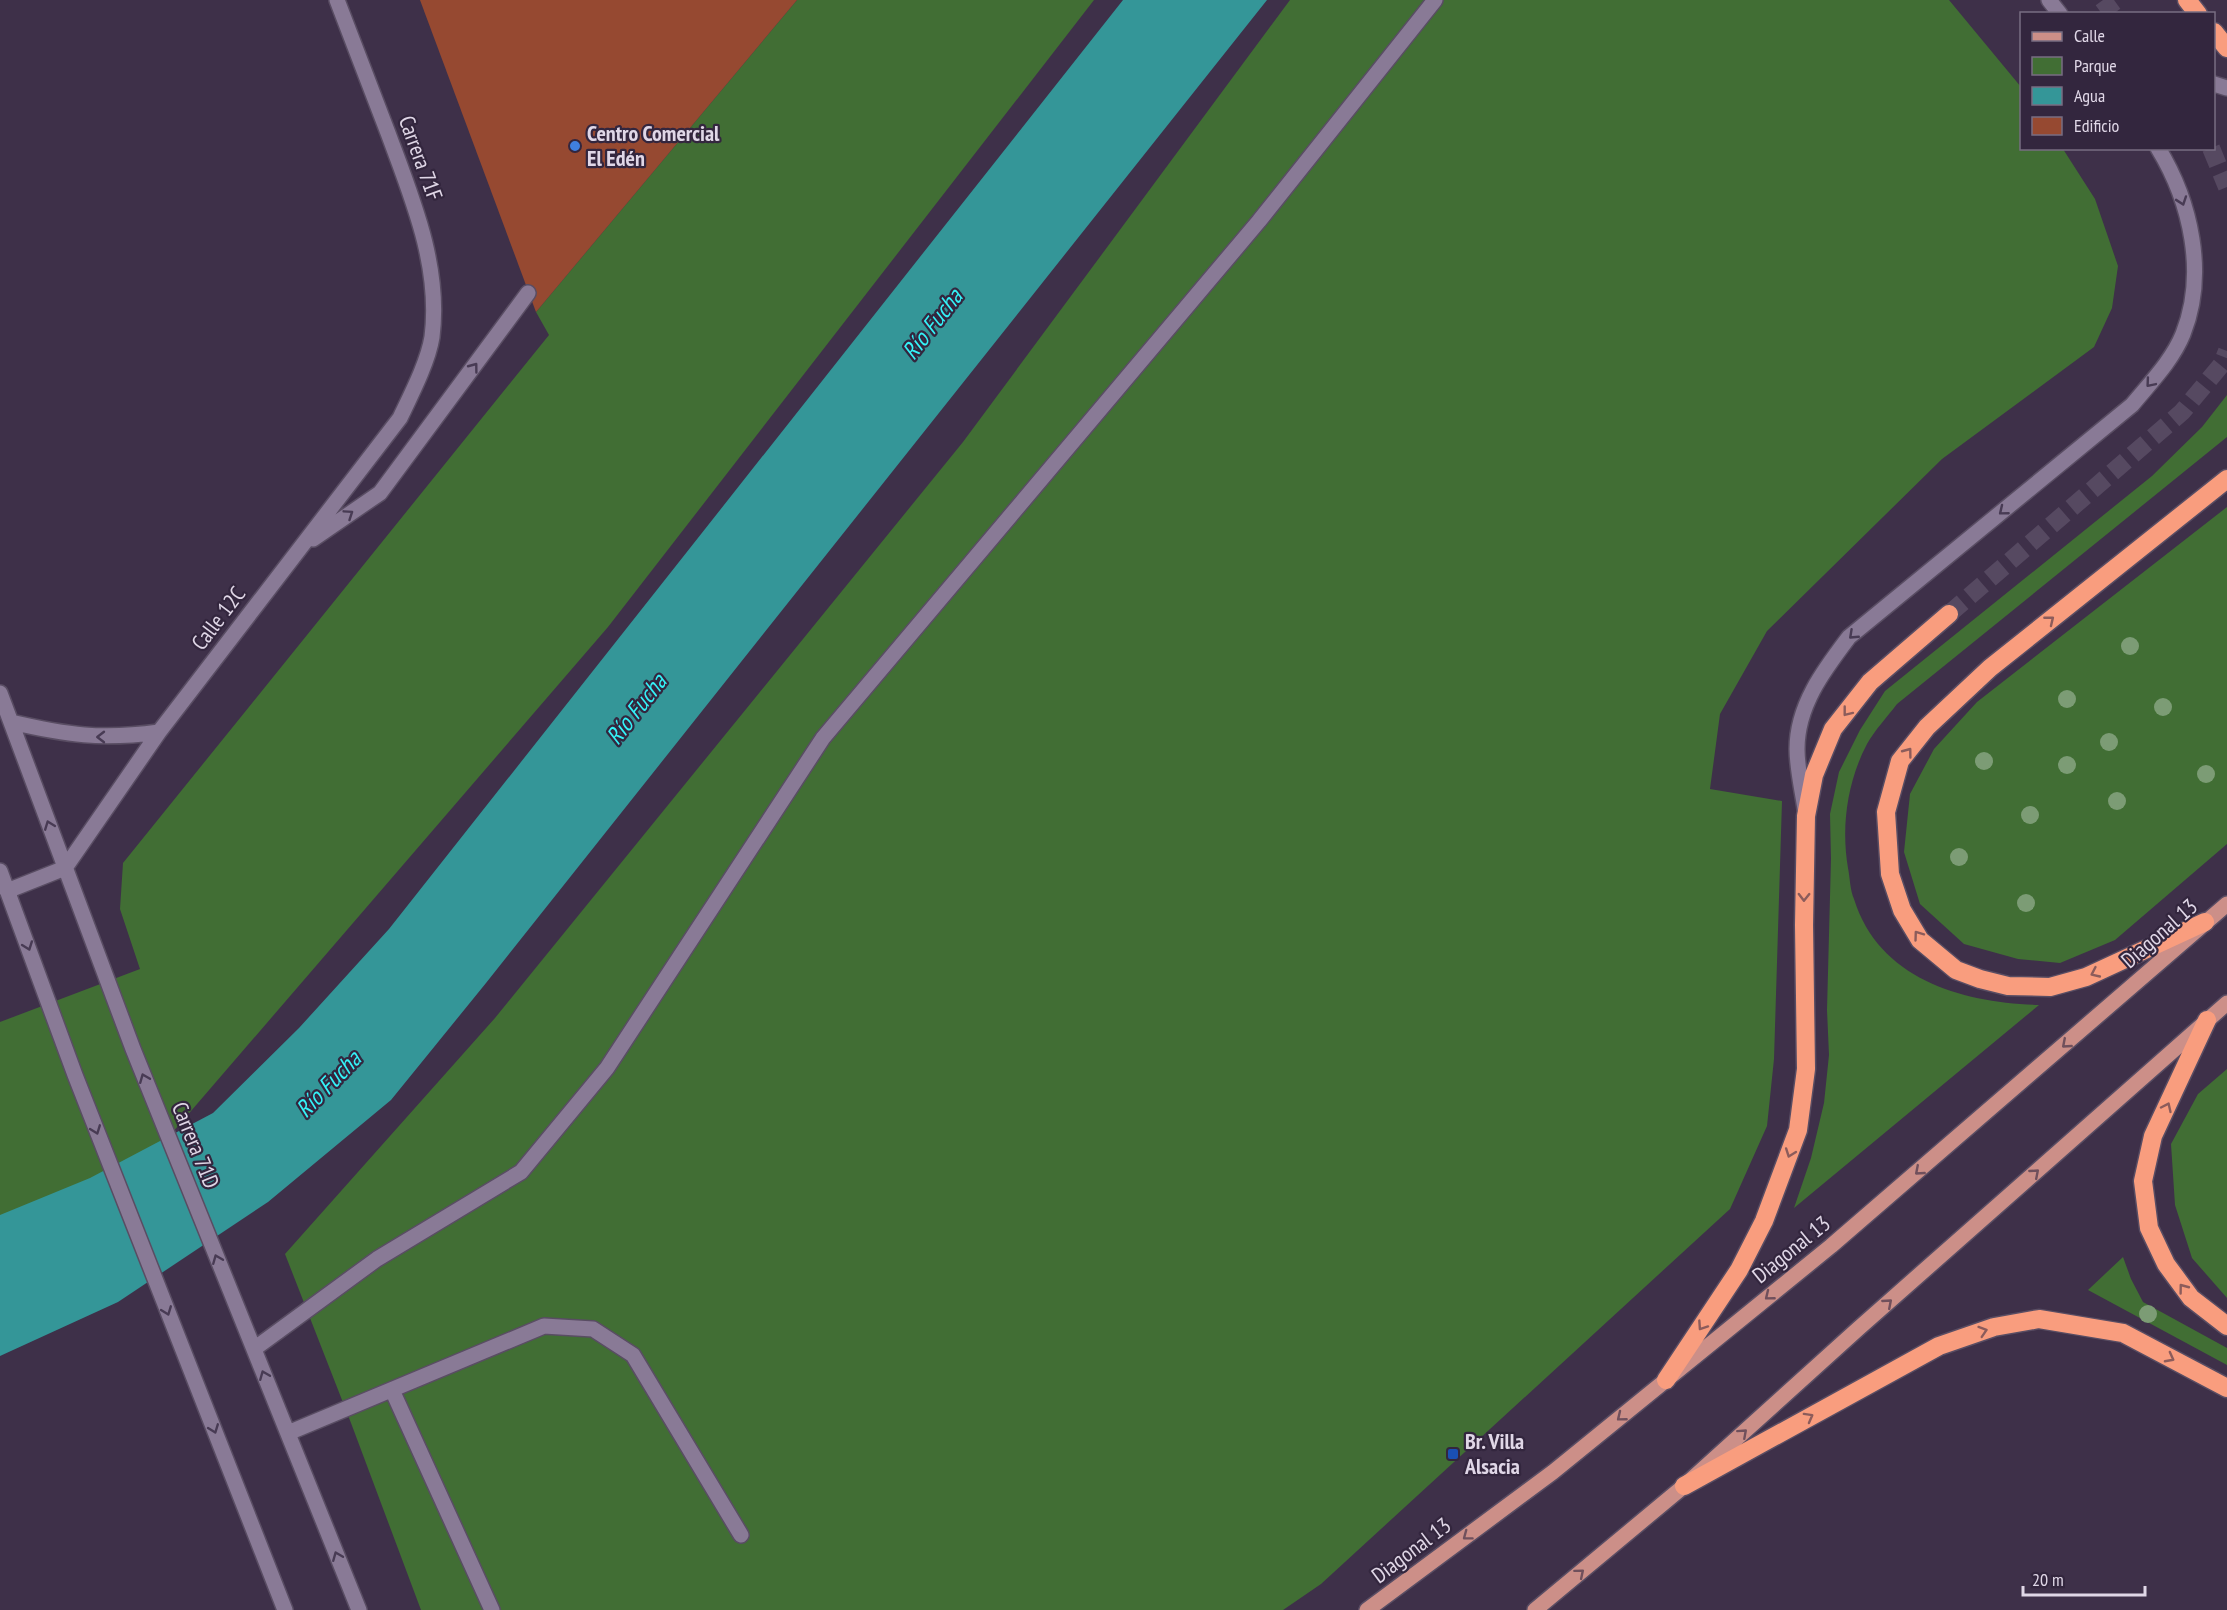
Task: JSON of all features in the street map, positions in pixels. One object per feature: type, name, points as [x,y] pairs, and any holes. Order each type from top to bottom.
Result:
[{"type":"highway","points":[[2187,0],[2196,12]]},
{"type":"highway","points":[[2215,33],[2227,48]]},
{"type":"highway","points":[[2205,922],[2086,977],[2050,987],[2008,986],[1980,979],[1956,970],[1920,940],[1902,910],[1890,874],[1886,812],[1900,761],[1927,726],[1990,668],[2227,479]]},
{"type":"highway","points":[[1666,1380],[1739,1270],[1764,1221],[1798,1130],[1806,1069],[1804,925],[1806,816],[1814,775],[1833,729],[1870,682],[1949,614]]},
{"type":"highway","points":[[2207,1020],[2153,1136],[2144,1181],[2149,1228],[2166,1264],[2192,1298],[2227,1326]]},
{"type":"highway","points":[[1684,1486],[1939,1346],[1994,1327],[2039,1319],[2123,1333],[2227,1388]]},
{"type":"main road","name":"Diagonal 13","points":[[1367,1610],[1553,1472],[1840,1238],[2227,903]]},
{"type":"main road","points":[[1535,1610],[1684,1486],[2227,1003]]},
{"type":"street","name":"Carrera 71F","points":[[337,0],[412,197],[427,246],[434,302],[431,339]]},
{"type":"street","points":[[254,1349],[377,1259],[521,1172],[607,1068],[823,738],[1259,221],[1435,0]]},
{"type":"street","points":[[2049,0],[2058,12]]},
{"type":"street","points":[[1806,816],[1797,748],[1803,708],[1830,661],[1849,637],[2132,405],[2165,366],[2183,334],[2191,304],[2195,270],[2194,250],[2188,218],[2172,170],[2159,150]]},
{"type":"street","points":[[300,547],[380,493],[528,293]]},
{"type":"street","name":"Calle 12C","points":[[65,868],[159,732],[400,418],[416,385],[431,339]]},
{"type":"street","name":"Carrera 71D","points":[[0,693],[133,1049],[359,1610]]},
{"type":"street","points":[[11,722],[59,734],[93,737],[159,732]]},
{"type":"street","points":[[7,891],[65,868]]},
{"type":"street","points":[[0,871],[75,1075],[285,1610]]},
{"type":"street","points":[[288,1433],[544,1326],[593,1329],[633,1355],[741,1535]]},
{"type":"street","points":[[392,1390],[492,1610]]},
{"type":"green space","points":[[797,0],[1094,0],[608,627],[129,1183],[0,1233],[0,1022],[140,969],[120,909],[123,863],[549,335],[536,312]]},
{"type":"green space","points":[[1290,0],[1949,0],[2020,86],[2020,150],[2064,150],[2095,199],[2118,266],[2112,308],[2094,347],[1942,459],[1767,631],[1720,714],[1710,789],[1782,801],[1774,1059],[1767,1126],[1730,1209],[1321,1584],[1283,1610],[421,1610],[285,1254],[495,1018],[963,442]]},
{"type":"green space","points":[[2227,395],[2227,437],[1897,704],[1867,744],[1850,789],[1845,837],[1852,892],[1866,927],[1883,949],[1904,968],[1928,982],[1982,999],[2039,1005],[1794,1208],[1811,1158],[1824,1103],[1829,1055],[1827,1010],[1830,814],[1839,772],[1860,730],[1885,691],[2152,476],[2202,427]]},
{"type":"green space","points":[[2227,507],[2227,844],[2115,940],[2060,963],[2018,959],[1964,944],[1920,904],[1904,852],[1910,794],[1934,749],[1977,702]]},
{"type":"green space","points":[[2227,1069],[2227,1298],[2192,1258],[2175,1205],[2171,1144],[2198,1094]]},
{"type":"green space","points":[[2123,1257],[2143,1302],[2227,1348],[2227,1365],[2088,1290]]},
{"type":"water","name":"Río Fucha","points":[[1123,0],[1267,0],[391,1100],[268,1202],[118,1302],[0,1356],[0,1215],[90,1178],[213,1113],[299,1028],[389,929]]},
{"type":"building","name":"Centro Comercial El Edén","points":[[420,0],[797,0],[536,312]]},
{"type":"tunnel","points":[[2103,0],[2112,12]]},
{"type":"tunnel","points":[[2212,150],[2227,187]]},
{"type":"tunnel","points":[[1949,614],[2182,412],[2222,364],[2227,351]]},
{"type":"place","name":"Centro Comercial El Edén","points":[[575,146]]},
{"type":"place","name":"Br. Villa Alsacia","points":[[1453,1454]]}]
